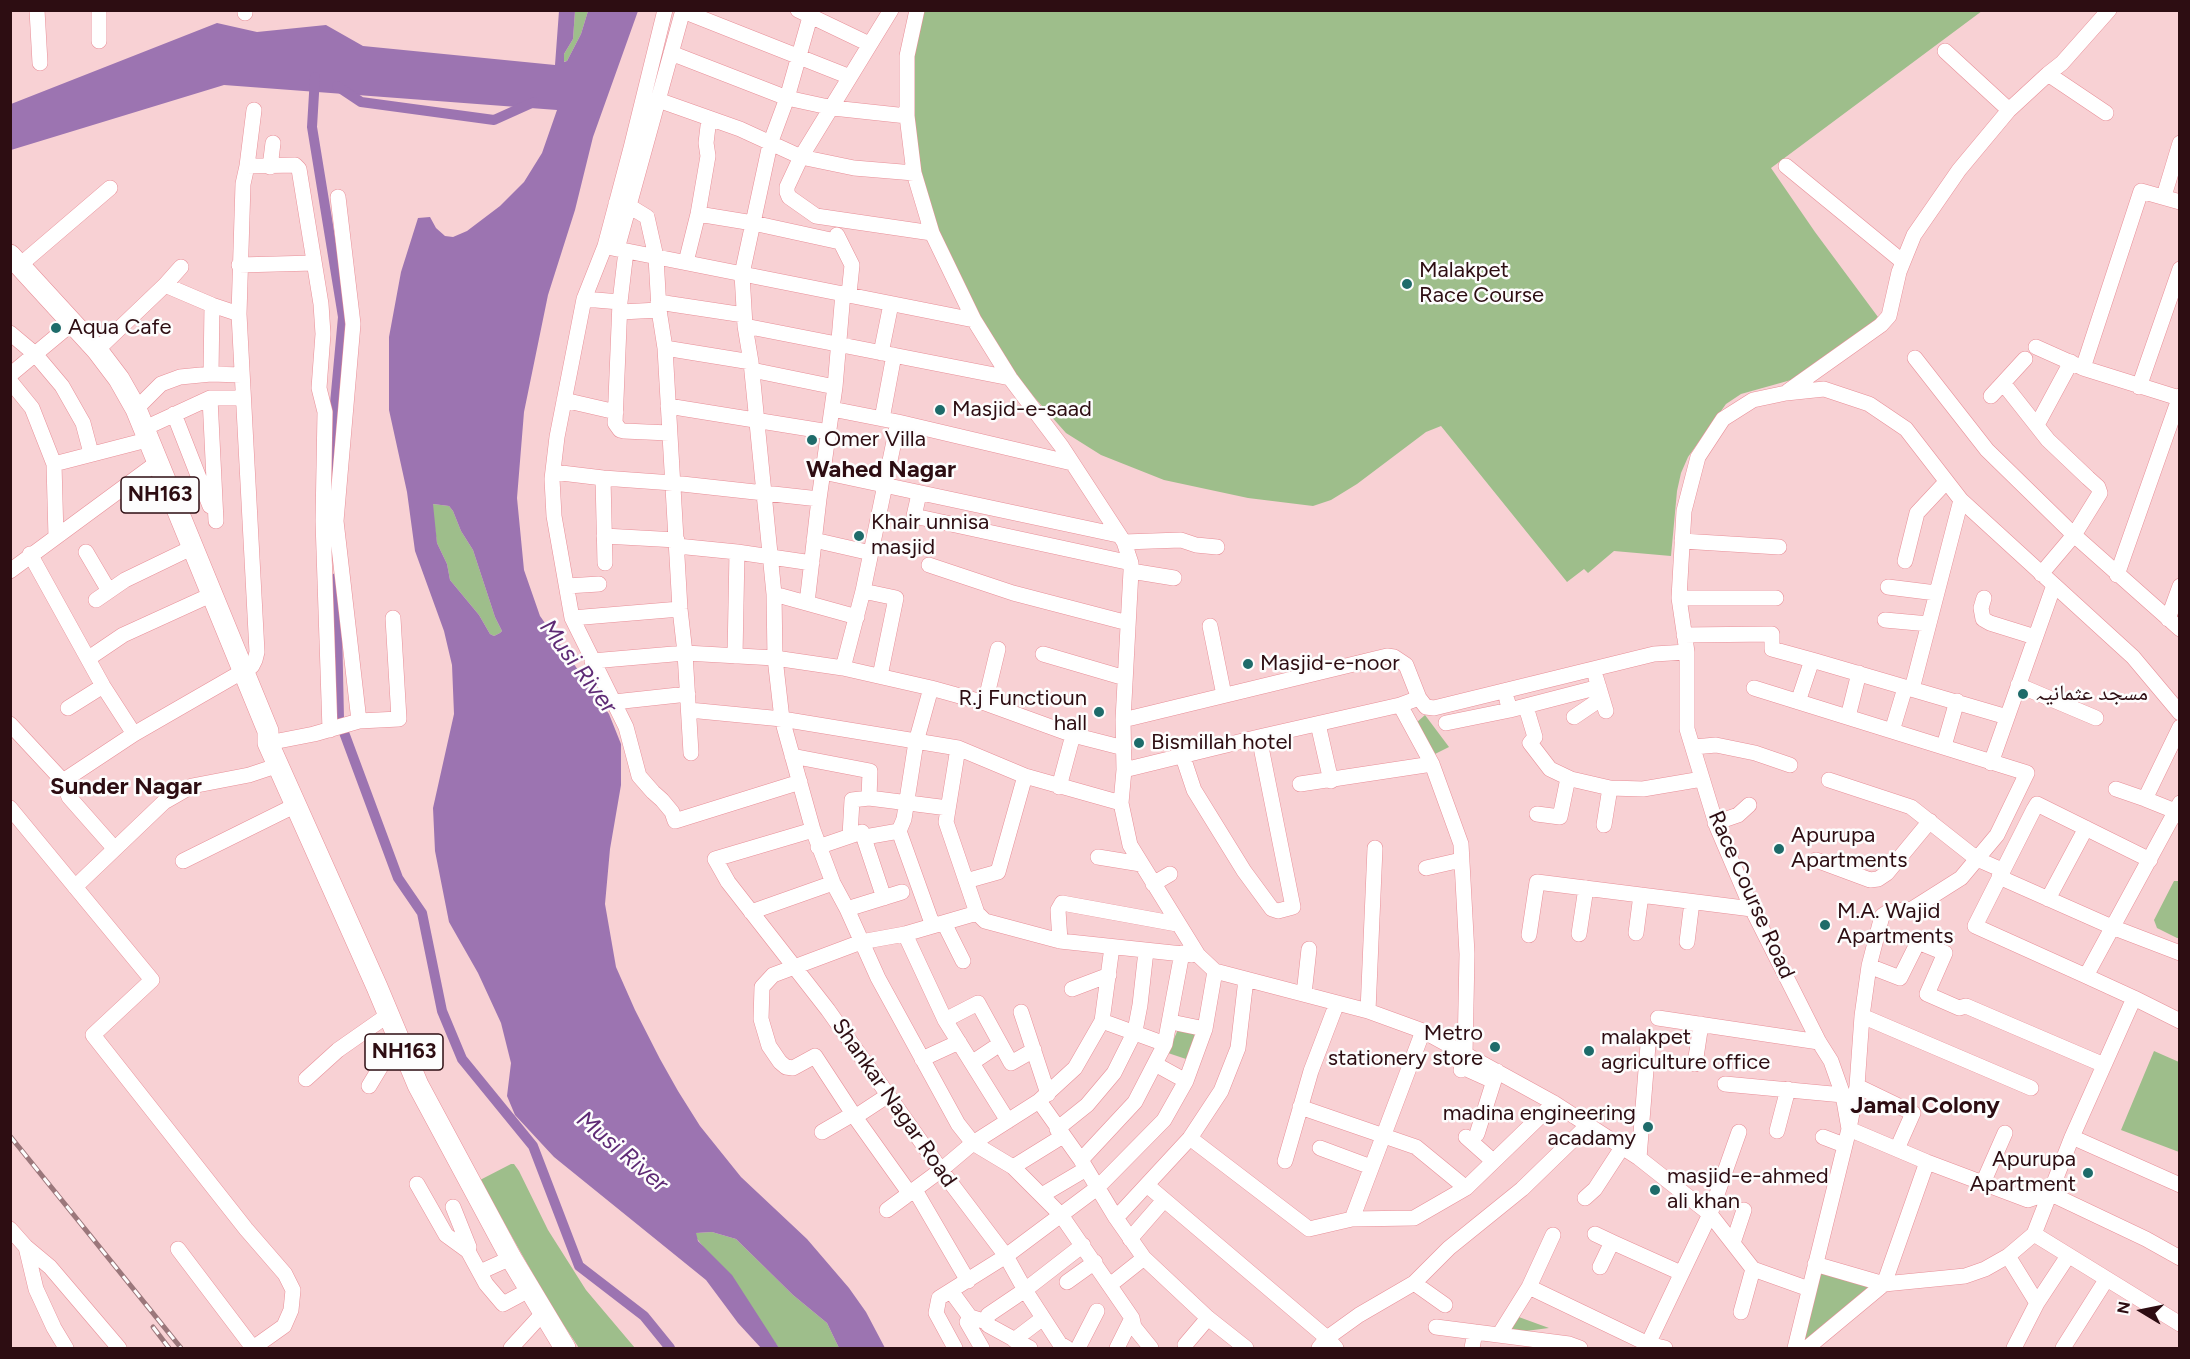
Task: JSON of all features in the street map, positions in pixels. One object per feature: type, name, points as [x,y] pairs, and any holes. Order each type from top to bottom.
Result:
[{"type":"highway","name":"NH163","points":[[14,264],[64,330],[90,359],[126,415],[140,426]]},
{"type":"highway","name":"NH163","points":[[14,264],[97,350],[119,379],[140,426],[183,552],[202,599],[238,674]]},
{"type":"highway","name":"NH163","points":[[154,465],[238,674],[258,735],[268,743],[279,765],[418,1085],[511,1258],[566,1348]]},
{"type":"street","points":[[37,10],[40,63]]},
{"type":"street","points":[[99,10],[99,42]]},
{"type":"street","points":[[665,10],[622,205],[616,249],[620,307],[615,423],[620,430],[669,433]]},
{"type":"street","points":[[891,10],[801,157],[787,187],[787,192],[789,197],[816,216],[932,233]]},
{"type":"street","points":[[917,10],[907,56],[907,116],[914,173],[932,233],[974,320],[1010,378],[1062,447],[1121,539],[1131,567],[1121,803],[1130,845],[1178,924],[1190,954],[1165,1044],[1135,1102],[1083,1165],[1042,1195]]},
{"type":"street","points":[[1786,393],[1881,325],[1889,316],[1903,262],[1914,235],[1959,170],[2008,110],[2062,63],[2109,10]]},
{"type":"street","points":[[622,205],[658,100],[683,11],[850,77]]},
{"type":"street","points":[[869,44],[807,12],[787,98],[771,144],[742,274],[774,594],[775,658],[782,719],[813,831],[832,883],[958,1124],[973,1143],[1013,1167],[1061,1215],[1132,1318],[1134,1327],[1151,1348]]},
{"type":"street","points":[[1945,51],[2008,110]]},
{"type":"street","points":[[671,53],[787,98],[833,108],[907,116]]},
{"type":"street","points":[[2048,74],[2106,112]]},
{"type":"street","points":[[658,100],[740,129],[801,157],[854,168],[914,173]]},
{"type":"street","points":[[63,781],[134,734],[252,666],[257,652],[239,314],[243,184],[254,110]]},
{"type":"street","points":[[686,262],[698,214],[708,156],[706,143],[709,118]]},
{"type":"street","points":[[270,167],[273,143]]},
{"type":"street","points":[[2164,196],[2180,143]]},
{"type":"street","points":[[247,166],[295,165],[299,169],[323,322],[320,388],[325,412],[344,725]]},
{"type":"street","points":[[1786,166],[1903,262]]},
{"type":"street","points":[[14,264],[110,188]]},
{"type":"street","points":[[2037,424],[2077,365],[2141,191],[2180,202]]},
{"type":"street","points":[[338,197],[353,324],[330,521],[344,725]]},
{"type":"street","points":[[622,205],[647,217],[656,257],[658,306],[665,348],[691,753]]},
{"type":"street","points":[[698,214],[753,223],[840,242]]},
{"type":"street","points":[[807,603],[835,387],[837,345],[852,264],[831,219]]},
{"type":"street","points":[[616,249],[974,320]]},
{"type":"street","points":[[616,249],[584,299],[564,400],[553,472],[554,516],[573,618],[626,727],[639,776],[662,800],[675,820],[800,782]]},
{"type":"street","points":[[239,265],[314,263]]},
{"type":"street","points":[[97,350],[181,267]]},
{"type":"street","points":[[2139,387],[2180,269]]},
{"type":"street","points":[[165,285],[239,314]]},
{"type":"street","points":[[584,299],[620,307],[658,306],[745,320],[837,345],[1010,378]]},
{"type":"street","points":[[882,419],[891,304]]},
{"type":"street","points":[[211,374],[212,305]]},
{"type":"street","points":[[10,375],[64,330]]},
{"type":"street","points":[[10,333],[35,354],[62,386],[83,423],[91,453]]},
{"type":"street","points":[[2036,347],[2077,365],[2139,387],[2179,397],[2117,575]]},
{"type":"street","points":[[665,348],[752,366],[835,387]]},
{"type":"street","points":[[1915,358],[1987,450],[2074,535],[2174,624]]},
{"type":"street","points":[[1991,396],[2025,359]]},
{"type":"street","points":[[140,426],[161,384],[180,377],[211,374],[241,375]]},
{"type":"street","points":[[10,381],[32,408],[54,464],[56,537]]},
{"type":"street","points":[[2003,383],[2048,440],[2098,488],[2100,493],[2074,535],[2041,574]]},
{"type":"street","name":"Race Course Road","points":[[1795,1348],[1849,1129],[1843,1095],[1831,1061],[1819,1042],[1752,909],[1715,823],[1687,729],[1687,652],[1679,598],[1684,511],[1698,457],[1724,419],[1753,400],[1786,393],[1824,389],[1869,404],[1906,429],[1961,500],[2133,657],[2180,713]]},
{"type":"street","points":[[54,464],[91,453],[140,426],[210,398],[243,398]]},
{"type":"street","points":[[174,414],[216,521],[210,398]]},
{"type":"street","points":[[564,400],[616,412]]},
{"type":"street","points":[[668,406],[829,432]]},
{"type":"street","points":[[832,409],[898,422],[1072,463]]},
{"type":"street","points":[[843,668],[863,591],[898,422]]},
{"type":"street","points":[[11,570],[154,465]]},
{"type":"street","points":[[553,472],[819,499]]},
{"type":"street","points":[[823,472],[1121,539],[1181,540],[1196,545],[1216,547]]},
{"type":"street","points":[[603,478],[605,563]]},
{"type":"street","points":[[1905,561],[1917,513],[1946,482]]},
{"type":"street","points":[[919,494],[914,516],[1174,578]]},
{"type":"street","points":[[1892,732],[1929,624],[1961,500]]},
{"type":"street","points":[[604,536],[677,543],[812,563]]},
{"type":"street","points":[[814,540],[871,554]]},
{"type":"street","points":[[1682,541],[1779,547]]},
{"type":"street","points":[[86,552],[109,591]]},
{"type":"street","points":[[96,600],[125,580],[183,552]]},
{"type":"street","points":[[735,656],[736,552]]},
{"type":"street","points":[[30,554],[103,686],[134,734]]},
{"type":"street","points":[[929,565],[1012,592],[1128,623]]},
{"type":"street","points":[[567,586],[599,584]]},
{"type":"street","points":[[1991,763],[2054,585]]},
{"type":"street","points":[[1888,586],[1936,593]]},
{"type":"street","points":[[2174,624],[2180,586]]},
{"type":"street","points":[[863,591],[896,598],[880,676]]},
{"type":"street","points":[[774,594],[856,617]]},
{"type":"street","points":[[1679,598],[1776,598]]},
{"type":"street","points":[[1984,598],[1981,608],[1983,619],[2035,637]]},
{"type":"street","points":[[89,658],[123,635],[202,599]]},
{"type":"street","points":[[573,618],[680,609]]},
{"type":"street","points":[[268,743],[344,725],[399,719],[393,618]]},
{"type":"street","points":[[1885,620],[1929,624]]},
{"type":"street","points":[[1210,626],[1224,695]]},
{"type":"street","points":[[1684,635],[1772,634],[1772,649],[2007,717]]},
{"type":"street","points":[[985,703],[998,649]]},
{"type":"street","points":[[1123,720],[1387,656],[1394,657],[1406,665],[1419,698],[1426,707],[1434,708],[1654,654],[1687,652]]},
{"type":"street","points":[[592,661],[685,653],[775,658],[843,668],[985,703],[1073,735],[1124,748]]},
{"type":"street","points":[[1043,654],[1125,678]]},
{"type":"street","points":[[1798,702],[1812,660]]},
{"type":"street","points":[[1593,670],[1602,698]]},
{"type":"street","points":[[1848,717],[1858,673]]},
{"type":"street","points":[[2018,685],[2096,718]]},
{"type":"street","points":[[68,708],[103,686]]},
{"type":"street","points":[[931,688],[916,742],[904,819],[899,831],[939,925],[963,961]]},
{"type":"street","points":[[1754,688],[2027,773],[1996,835],[1961,878],[1912,909],[1888,912],[1882,916],[1869,966],[1862,1016],[1857,1086],[1849,1129],[1927,1162],[2028,1200],[2049,1193],[2146,1239],[2180,1258]]},
{"type":"street","points":[[1505,691],[1510,710]]},
{"type":"street","points":[[614,702],[688,694]]},
{"type":"street","points":[[1124,770],[1400,705],[1419,698]]},
{"type":"street","points":[[1446,723],[1526,707],[1602,698]]},
{"type":"street","points":[[1574,717],[1602,698]]},
{"type":"street","points":[[1944,746],[1957,701]]},
{"type":"street","points":[[1400,705],[1432,764],[1461,844],[1467,954],[1463,1064]]},
{"type":"street","points":[[1526,707],[1535,737],[1530,743],[1550,769],[1568,778],[1610,788],[1642,789],[1702,779]]},
{"type":"street","points":[[689,710],[782,719],[958,748],[1025,776],[1121,803]]},
{"type":"street","points":[[10,724],[63,781],[69,797],[114,848]]},
{"type":"street","points":[[1318,724],[1331,781]]},
{"type":"street","points":[[2145,799],[2180,728]]},
{"type":"street","points":[[1059,787],[1073,735]]},
{"type":"street","points":[[1183,757],[1194,790],[1244,871],[1272,909],[1278,911],[1293,907],[1259,737]]},
{"type":"street","points":[[1694,747],[1716,745],[1755,753],[1790,765]]},
{"type":"street","points":[[958,748],[945,822],[977,913],[985,921],[1060,941],[1190,954],[1215,971],[1368,1011],[1423,1031],[1463,1064],[1554,1103],[1623,1146],[1710,1214],[1753,1269],[1809,1289]]},
{"type":"street","points":[[792,756],[870,771],[869,798]]},
{"type":"street","points":[[1300,784],[1432,764]]},
{"type":"street","points":[[75,886],[164,802],[192,786],[249,775],[279,765]]},
{"type":"street","points":[[966,881],[998,872],[1025,776]]},
{"type":"street","points":[[1537,814],[1560,817],[1568,778]]},
{"type":"street","points":[[1829,780],[1911,807],[1977,859],[2001,874],[2112,927],[2180,953]]},
{"type":"street","points":[[1604,825],[1610,788]]},
{"type":"street","points":[[2086,976],[2178,810],[2116,789]]},
{"type":"street","points":[[884,898],[857,837],[852,800],[869,798],[948,808]]},
{"type":"street","points":[[2014,798],[2034,809]]},
{"type":"street","points":[[2150,860],[2037,804],[1975,926],[2180,1021]]},
{"type":"street","points":[[183,861],[296,805]]},
{"type":"street","points":[[10,808],[152,980],[93,1035],[246,1229],[285,1274],[293,1290],[291,1310],[284,1326],[253,1348],[178,1249]]},
{"type":"street","points":[[1715,823],[1744,816]]},
{"type":"street","points":[[1816,860],[1870,880],[1878,879],[1887,873],[1929,821]]},
{"type":"street","points":[[2048,898],[2086,828]]},
{"type":"street","name":"Shankar Nagar Road","points":[[813,831],[716,859],[728,882],[828,1010],[887,1096],[1006,1256],[1060,1344],[1067,1348]]},
{"type":"street","points":[[818,847],[857,837],[899,831]]},
{"type":"street","points":[[1368,1011],[1375,848]]},
{"type":"street","points":[[1098,858],[1141,864]]},
{"type":"street","points":[[1426,868],[1461,861]]},
{"type":"street","points":[[1153,884],[1170,874]]},
{"type":"street","points":[[1529,935],[1537,882],[1752,909]]},
{"type":"street","points":[[752,912],[832,883]]},
{"type":"street","points":[[1579,934],[1586,888]]},
{"type":"street","points":[[847,909],[902,892]]},
{"type":"street","points":[[1636,933],[1641,895]]},
{"type":"street","points":[[1687,942],[1692,902]]},
{"type":"street","points":[[1060,941],[1058,910],[1062,903],[1178,924]]},
{"type":"street","points":[[968,1281],[912,1192],[854,1115],[815,1056],[793,1068],[780,1062],[769,1046],[761,1018],[762,987],[773,975],[861,942],[905,934],[977,913]]},
{"type":"street","points":[[905,934],[945,1020],[1008,1121]]},
{"type":"street","points":[[1869,966],[1900,978],[1918,942],[1945,953],[1927,994],[1959,1008],[1966,1006],[2104,1065]]},
{"type":"street","points":[[886,1210],[941,1170],[973,1143],[1043,1097],[1075,1068],[1102,1021],[1112,947]]},
{"type":"street","points":[[1304,994],[1309,949]]},
{"type":"street","points":[[1013,1167],[1060,1132],[1087,1105],[1114,1072],[1135,1031],[1146,951]]},
{"type":"street","points":[[956,1348],[936,1313],[939,1298],[1006,1256],[1097,1188],[1164,1120],[1186,1081],[1205,1029],[1215,971]]},
{"type":"street","points":[[1072,988],[1108,975]]},
{"type":"street","points":[[1116,1218],[1190,1138],[1221,1091],[1238,1048],[1246,979]]},
{"type":"street","points":[[1815,1264],[1884,1284],[1965,1276],[1985,1269],[2008,1256],[2034,1234],[2072,1137],[2134,998]]},
{"type":"street","points":[[945,1020],[978,1003],[1011,1063],[1034,1050]]},
{"type":"street","points":[[1285,1161],[1311,1071],[1337,1003]]},
{"type":"street","points":[[1021,1012],[1034,1050],[1043,1097],[1060,1132],[1130,1239],[1144,1258],[1208,1318],[1246,1348]]},
{"type":"street","points":[[306,1079],[338,1050],[388,1015]]},
{"type":"street","points":[[1862,1016],[2031,1088]]},
{"type":"street","points":[[1658,1018],[1819,1042]]},
{"type":"street","points":[[1102,1021],[1135,1031],[1165,1044]]},
{"type":"street","points":[[1171,1022],[1205,1029]]},
{"type":"street","points":[[1695,1064],[1701,1024]]},
{"type":"street","points":[[1352,1219],[1423,1031]]},
{"type":"street","points":[[369,1086],[398,1038]]},
{"type":"street","points":[[922,1059],[960,1042]]},
{"type":"street","points":[[973,1062],[1000,1044]]},
{"type":"street","points":[[1640,1158],[1648,1045]]},
{"type":"street","points":[[1155,1064],[1186,1081]]},
{"type":"street","points":[[1493,1161],[1471,1136],[1495,1076]]},
{"type":"street","points":[[1725,1084],[1843,1095]]},
{"type":"street","points":[[1857,1086],[1913,1113],[1897,1149]]},
{"type":"street","points":[[1777,1131],[1788,1089]]},
{"type":"street","points":[[822,1132],[887,1096]]},
{"type":"street","points":[[1190,1138],[1309,1229],[1352,1219],[1414,1218],[1466,1188],[1554,1103]]},
{"type":"street","points":[[1300,1107],[1416,1147],[1466,1188]]},
{"type":"street","points":[[1148,1186],[1327,1345],[1359,1315],[1414,1283],[1449,1248],[1522,1189],[1589,1124]]},
{"type":"street","points":[[1647,1346],[1710,1214],[1739,1132]]},
{"type":"street","points":[[1983,1183],[2005,1133]]},
{"type":"street","points":[[1823,1137],[1844,1145]]},
{"type":"street","points":[[2072,1137],[2180,1185]]},
{"type":"street","points":[[1585,1198],[1595,1189],[1623,1146]]},
{"type":"street","points":[[1320,1148],[1371,1167]]},
{"type":"street","points":[[1807,1348],[1884,1284],[1927,1162]]},
{"type":"street","points":[[417,1184],[446,1235],[468,1251],[486,1284],[503,1304],[531,1289]]},
{"type":"street","points":[[1130,1239],[1164,1200]]},
{"type":"street","points":[[453,1207],[462,1225],[469,1246],[468,1251]]},
{"type":"street","points":[[1733,1243],[1744,1210]]},
{"type":"street","points":[[10,1229],[50,1267],[119,1348]]},
{"type":"street","points":[[1595,1234],[1681,1273]]},
{"type":"street","points":[[2034,1234],[2180,1324]]},
{"type":"street","points":[[1499,1335],[1529,1287],[1553,1235]]},
{"type":"street","points":[[1600,1267],[1612,1242]]},
{"type":"street","points":[[987,1322],[988,1315],[1025,1290],[1083,1245]]},
{"type":"street","points":[[26,1246],[36,1289],[66,1348]]},
{"type":"street","points":[[2008,1256],[2037,1303]]},
{"type":"street","points":[[2014,1348],[2037,1303],[2068,1256]]},
{"type":"street","points":[[480,1272],[511,1258]]},
{"type":"street","points":[[1110,1285],[1144,1258]]},
{"type":"street","points":[[1067,1282],[1095,1262]]},
{"type":"street","points":[[1741,1312],[1753,1269]]},
{"type":"street","points":[[2063,1348],[2106,1280]]},
{"type":"street","points":[[1414,1283],[1444,1305]]},
{"type":"street","points":[[1529,1287],[1647,1346],[1665,1348]]},
{"type":"street","points":[[951,1291],[970,1317],[987,1322],[988,1325],[1030,1348]]},
{"type":"street","points":[[1078,1348],[1097,1311]]},
{"type":"street","points":[[511,1348],[544,1312]]},
{"type":"street","points":[[1014,1340],[1043,1318]]},
{"type":"street","points":[[1117,1348],[1132,1318]]},
{"type":"street","points":[[1185,1345],[1208,1318]]},
{"type":"street","points":[[967,1322],[982,1348]]},
{"type":"street","points":[[1436,1327],[1569,1344],[1580,1348]]},
{"type":"street","points":[[1472,1348],[1475,1332]]},
{"type":"green space","points":[[575,11],[588,11],[581,34],[567,61],[563,62],[564,54],[573,39]]},
{"type":"green space","name":"Malakpet Race Course","points":[[921,11],[1982,11],[1771,168],[1878,317],[1856,339],[1791,380],[1741,394],[1726,404],[1688,457],[1681,473],[1677,491],[1671,556],[1614,551],[1588,573],[1584,569],[1567,582],[1441,426],[1426,432],[1357,484],[1331,500],[1313,506],[1248,498],[1164,480],[1101,455],[1066,433],[998,352],[945,252],[921,186],[907,89]]},
{"type":"green space","points":[[433,504],[449,506],[473,550],[495,617],[502,631],[494,636],[490,634],[479,615],[450,580],[447,564],[437,543]]},
{"type":"green space","points":[[1425,715],[1449,747],[1433,755],[1416,723]]},
{"type":"green space","points":[[2174,881],[2179,881],[2180,938],[2157,928],[2154,920]]},
{"type":"green space","points":[[1179,1027],[1198,1031],[1189,1060],[1168,1053]]},
{"type":"green space","points":[[2154,1051],[2179,1062],[2179,1152],[2121,1130]]},
{"type":"green space","points":[[514,1164],[519,1171],[548,1230],[586,1290],[635,1348],[579,1348],[551,1306],[480,1180]]},
{"type":"green space","points":[[712,1232],[736,1239],[793,1295],[827,1323],[839,1348],[779,1348],[695,1236],[696,1233]]},
{"type":"green space","points":[[1821,1269],[1874,1285],[1808,1341],[1804,1339]]},
{"type":"green space","points":[[1516,1316],[1549,1328],[1510,1333]]},
{"type":"water","name":"Musi River","points":[[559,11],[575,11],[573,39],[564,54],[564,62],[567,61],[581,34],[588,11],[638,11],[593,137],[575,210],[548,295],[524,412],[517,498],[524,570],[540,616],[609,714],[621,744],[621,785],[610,849],[605,904],[616,967],[660,1059],[700,1126],[741,1177],[807,1239],[849,1288],[866,1312],[885,1348],[839,1348],[827,1323],[793,1295],[736,1239],[712,1232],[696,1233],[698,1241],[732,1275],[779,1348],[761,1348],[738,1323],[706,1280],[554,1157],[515,1115],[507,1096],[511,1063],[501,1023],[478,973],[449,922],[435,851],[433,808],[454,714],[452,665],[444,631],[415,551],[407,492],[389,410],[389,337],[401,272],[418,218],[430,217],[436,228],[445,236],[453,237],[467,231],[500,206],[524,182],[542,153],[557,110],[224,85],[11,150],[11,104],[217,23],[257,32],[326,25],[363,46],[555,65]],"holes":[[[433,504],[449,506],[473,550],[495,617],[502,631],[494,636],[490,634],[479,615],[450,580],[447,564],[437,543]]]},
{"type":"waterway","points":[[315,77],[312,127],[343,317],[333,425],[334,472]]},
{"type":"waterway","points":[[337,86],[361,102],[494,120],[534,102]]},
{"type":"waterway","points":[[336,578],[339,719],[398,878],[422,913],[442,1011],[462,1059],[533,1146],[579,1266],[644,1316],[670,1348]]},
{"type":"railway","points":[[10,1136],[181,1348]]},
{"type":"railway","points":[[153,1327],[169,1348]]},
{"type":"place","name":"Malakpet Race Course","points":[[1407,284]]},
{"type":"place","name":"Aqua Cafe","points":[[56,328]]},
{"type":"place","name":"Masjid-e-saad","points":[[940,410]]},
{"type":"place","name":"Omer Villa","points":[[812,440]]},
{"type":"place","name":"Khair unnisa masjid","points":[[859,536]]},
{"type":"place","name":"Masjid-e-noor","points":[[1248,664]]},
{"type":"place","name":"مسجد عثمانیہ","points":[[2023,694]]},
{"type":"place","name":"R.j Functioun hall","points":[[1099,712]]},
{"type":"place","name":"Bismillah hotel","points":[[1139,743]]},
{"type":"place","name":"Apurupa Apartments","points":[[1779,849]]},
{"type":"place","name":"M.A. Wajid Apartments","points":[[1825,925]]},
{"type":"place","name":"Metro stationery store","points":[[1495,1047]]},
{"type":"place","name":"malakpet agriculture office","points":[[1589,1051]]},
{"type":"place","name":"madina engineering acadamy","points":[[1648,1127]]},
{"type":"place","name":"Apurupa Apartment","points":[[2088,1173]]},
{"type":"place","name":"masjid-e-ahmed ali khan","points":[[1655,1190]]},
{"type":"district","name":"Wahed Nagar","points":[[881,470]]},
{"type":"district","name":"Sunder Nagar","points":[[126,787]]},
{"type":"district","name":"Jamal Colony","points":[[1925,1106]]}]
